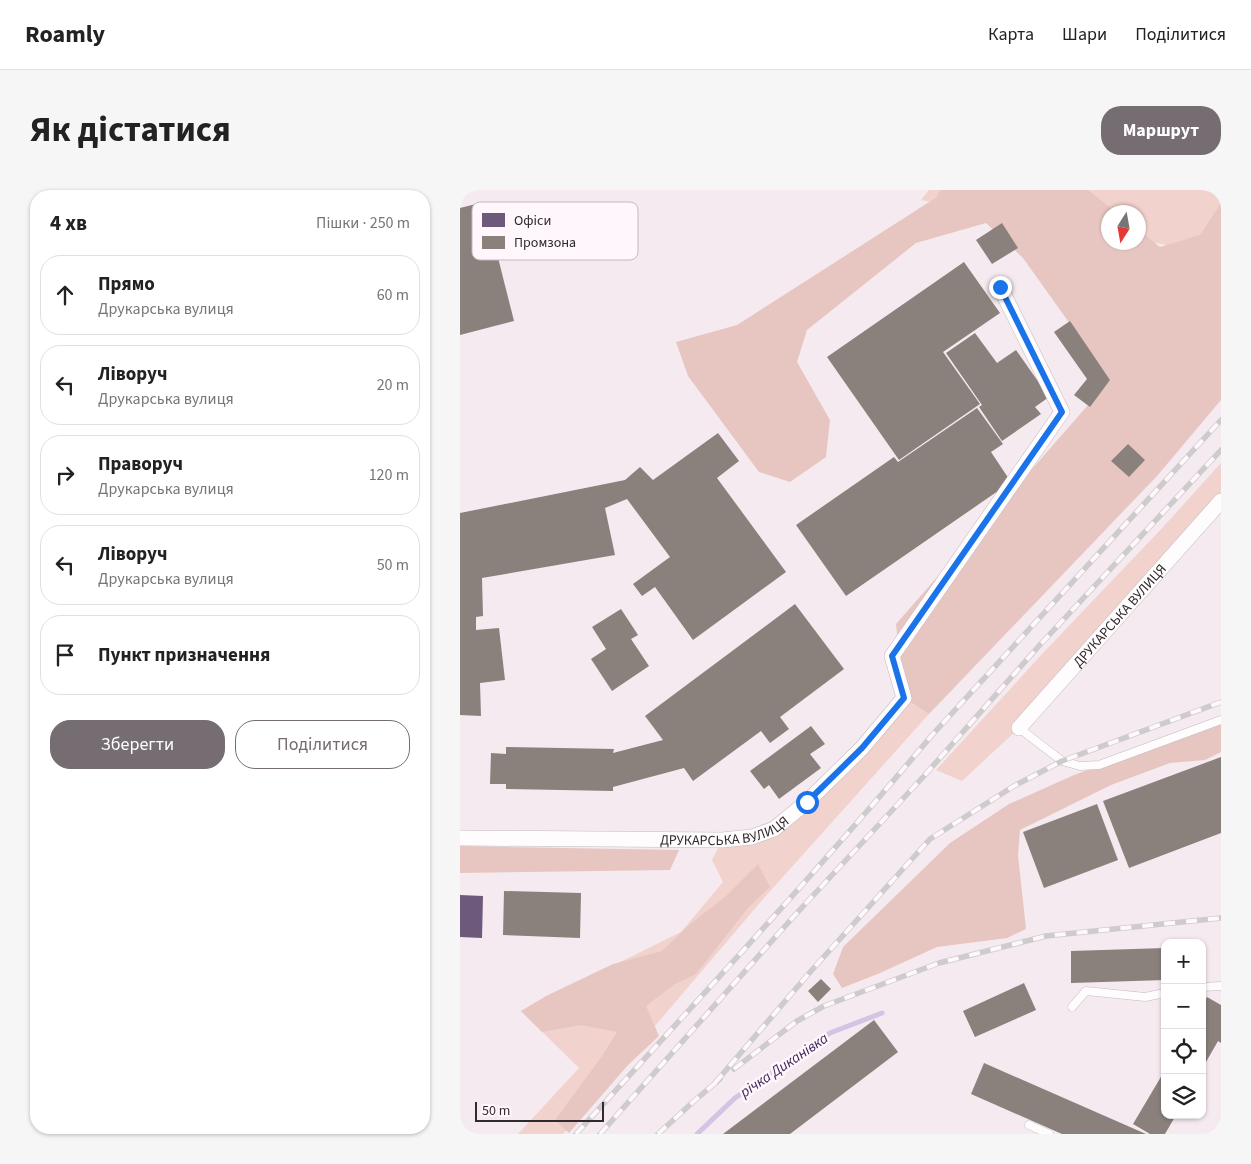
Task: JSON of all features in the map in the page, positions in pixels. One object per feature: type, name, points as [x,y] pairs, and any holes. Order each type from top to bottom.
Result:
[{"type":"street","name":"ДРУКАРСЬКА ВУЛИЦЯ","points":[[460,838],[722,840],[752,837],[774,829],[781,824],[807,802],[862,748],[904,698],[892,656],[1062,412],[1000,287]]},
{"type":"street","name":"ДРУКАРСЬКА ВУЛИЦЯ","points":[[1019,728],[1221,501]]},
{"type":"lane","points":[[1019,728],[1062,761],[1080,766],[1099,766],[1221,720]]},
{"type":"lane","points":[[1206,987],[1221,986]]},
{"type":"lane","points":[[1072,1008],[1086,991],[1145,997],[1161,995]]},
{"type":"lane","points":[[1029,1125],[1049,1134]]},
{"type":"shaded area","points":[[929,190],[1221,190],[1221,257],[1210,253],[1146,241],[1146,205],[1101,205],[1101,233],[921,200]]},
{"type":"shaded area","points":[[940,190],[1088,190],[1107,205],[1101,205],[1101,250],[1146,250],[1146,236],[1160,247],[1200,235],[1221,203],[1221,400],[1157,476],[929,714],[904,698],[896,624],[1110,380],[1023,258],[986,223],[916,243],[807,330],[797,362],[830,420],[826,457],[790,482],[759,472],[688,376],[676,342],[737,325],[937,197]]},
{"type":"shaded area","points":[[1221,463],[1221,502],[1019,728],[962,781],[936,770],[1044,652]]},
{"type":"shaded area","points":[[904,698],[929,714],[764,898],[563,1134],[518,1134],[579,1068],[521,1011],[681,932],[723,882],[712,860],[722,840],[774,829]]},
{"type":"shaded area","points":[[1221,720],[1221,752],[1205,760],[1170,763],[1111,785],[1020,830],[1018,855],[1026,929],[1007,938],[937,947],[842,988],[833,974],[843,947],[950,843],[1009,804],[1074,775]]},
{"type":"shaded area","points":[[460,846],[679,850],[670,870],[460,873]]},
{"type":"shaded area","points":[[758,864],[770,887],[748,908],[696,974],[675,984],[646,1006],[659,1036],[628,1065],[569,1133],[555,1120],[602,1056],[617,1032],[581,1025],[542,1032],[521,1011],[546,996],[613,964],[662,951],[689,925],[726,896]]},
{"type":"building: Офіси","points":[[460,895],[483,896],[482,938],[460,937]]},
{"type":"building: Промзона","points":[[472,205],[472,260],[499,260],[514,321],[460,335],[460,208]]},
{"type":"building: Промзона","points":[[1002,223],[1018,248],[992,264],[976,240]]},
{"type":"building: Промзона","points":[[964,262],[1000,313],[943,352],[980,404],[899,460],[827,357]]},
{"type":"building: Промзона","points":[[1070,321],[1110,380],[1090,407],[1074,395],[1087,379],[1054,332]]},
{"type":"building: Промзона","points":[[975,333],[997,363],[1016,350],[1049,397],[1035,407],[1041,414],[1002,441],[979,407],[982,405],[946,353]]},
{"type":"building: Промзона","points":[[977,408],[1003,444],[991,452],[1011,482],[846,596],[796,525],[894,457],[898,462]]},
{"type":"building: Промзона","points":[[718,433],[739,461],[717,478],[786,572],[693,640],[655,587],[642,596],[633,584],[670,557],[627,499],[605,508],[615,555],[482,578],[483,616],[476,617],[476,630],[499,628],[505,680],[480,683],[481,716],[460,715],[460,513],[625,480],[640,467],[653,480]]},
{"type":"building: Промзона","points":[[1128,444],[1145,460],[1129,477],[1111,461]]},
{"type":"building: Промзона","points":[[795,604],[844,669],[780,717],[789,729],[770,743],[761,731],[693,781],[684,768],[613,787],[613,791],[506,789],[506,784],[490,784],[491,753],[506,754],[506,747],[614,749],[613,753],[663,740],[645,716]]},
{"type":"building: Промзона","points":[[621,609],[638,635],[631,639],[649,666],[612,691],[591,659],[606,649],[592,627]]},
{"type":"building: Промзона","points":[[811,726],[825,744],[810,754],[821,768],[779,799],[769,785],[764,789],[750,771]]},
{"type":"building: Промзона","points":[[1221,757],[1221,833],[1129,868],[1103,801]]},
{"type":"building: Промзона","points":[[1097,804],[1118,860],[1044,888],[1023,832]]},
{"type":"building: Промзона","points":[[504,891],[581,893],[580,938],[503,935]]},
{"type":"building: Промзона","points":[[1161,948],[1161,980],[1071,983],[1071,951]]},
{"type":"building: Промзона","points":[[821,979],[831,989],[818,1002],[808,991]]},
{"type":"building: Промзона","points":[[1024,983],[1036,1010],[975,1037],[963,1011]]},
{"type":"building: Промзона","points":[[1207,997],[1221,1005],[1221,1043],[1218,1041],[1206,1062],[1206,1029]]},
{"type":"building: Промзона","points":[[874,1020],[898,1052],[790,1134],[723,1134]]},
{"type":"building: Промзона","points":[[984,1063],[1146,1134],[1062,1134],[971,1094]]},
{"type":"building: Промзона","points":[[1161,1077],[1161,1119],[1174,1119],[1165,1134],[1150,1134],[1133,1124]]},
{"type":"waterway","name":"річка Диканівка","points":[[697,1134],[735,1098],[830,1033],[882,1013]]},
{"type":"railway","points":[[576,1134],[801,886],[933,734],[1221,420]]},
{"type":"railway","points":[[600,1134],[795,915],[924,776],[1038,647],[1221,450]]},
{"type":"railway","points":[[715,1083],[811,971],[930,839],[1014,786],[1062,761],[1221,702]]},
{"type":"railway","points":[[734,1069],[797,1021],[824,1006],[939,963],[1046,936],[1221,918]]},
{"type":"railway","points":[[658,1134],[720,1079]]},
{"type":"route","points":[[807,802],[862,748],[904,698],[892,656],[1062,412],[1000,287]]}]
